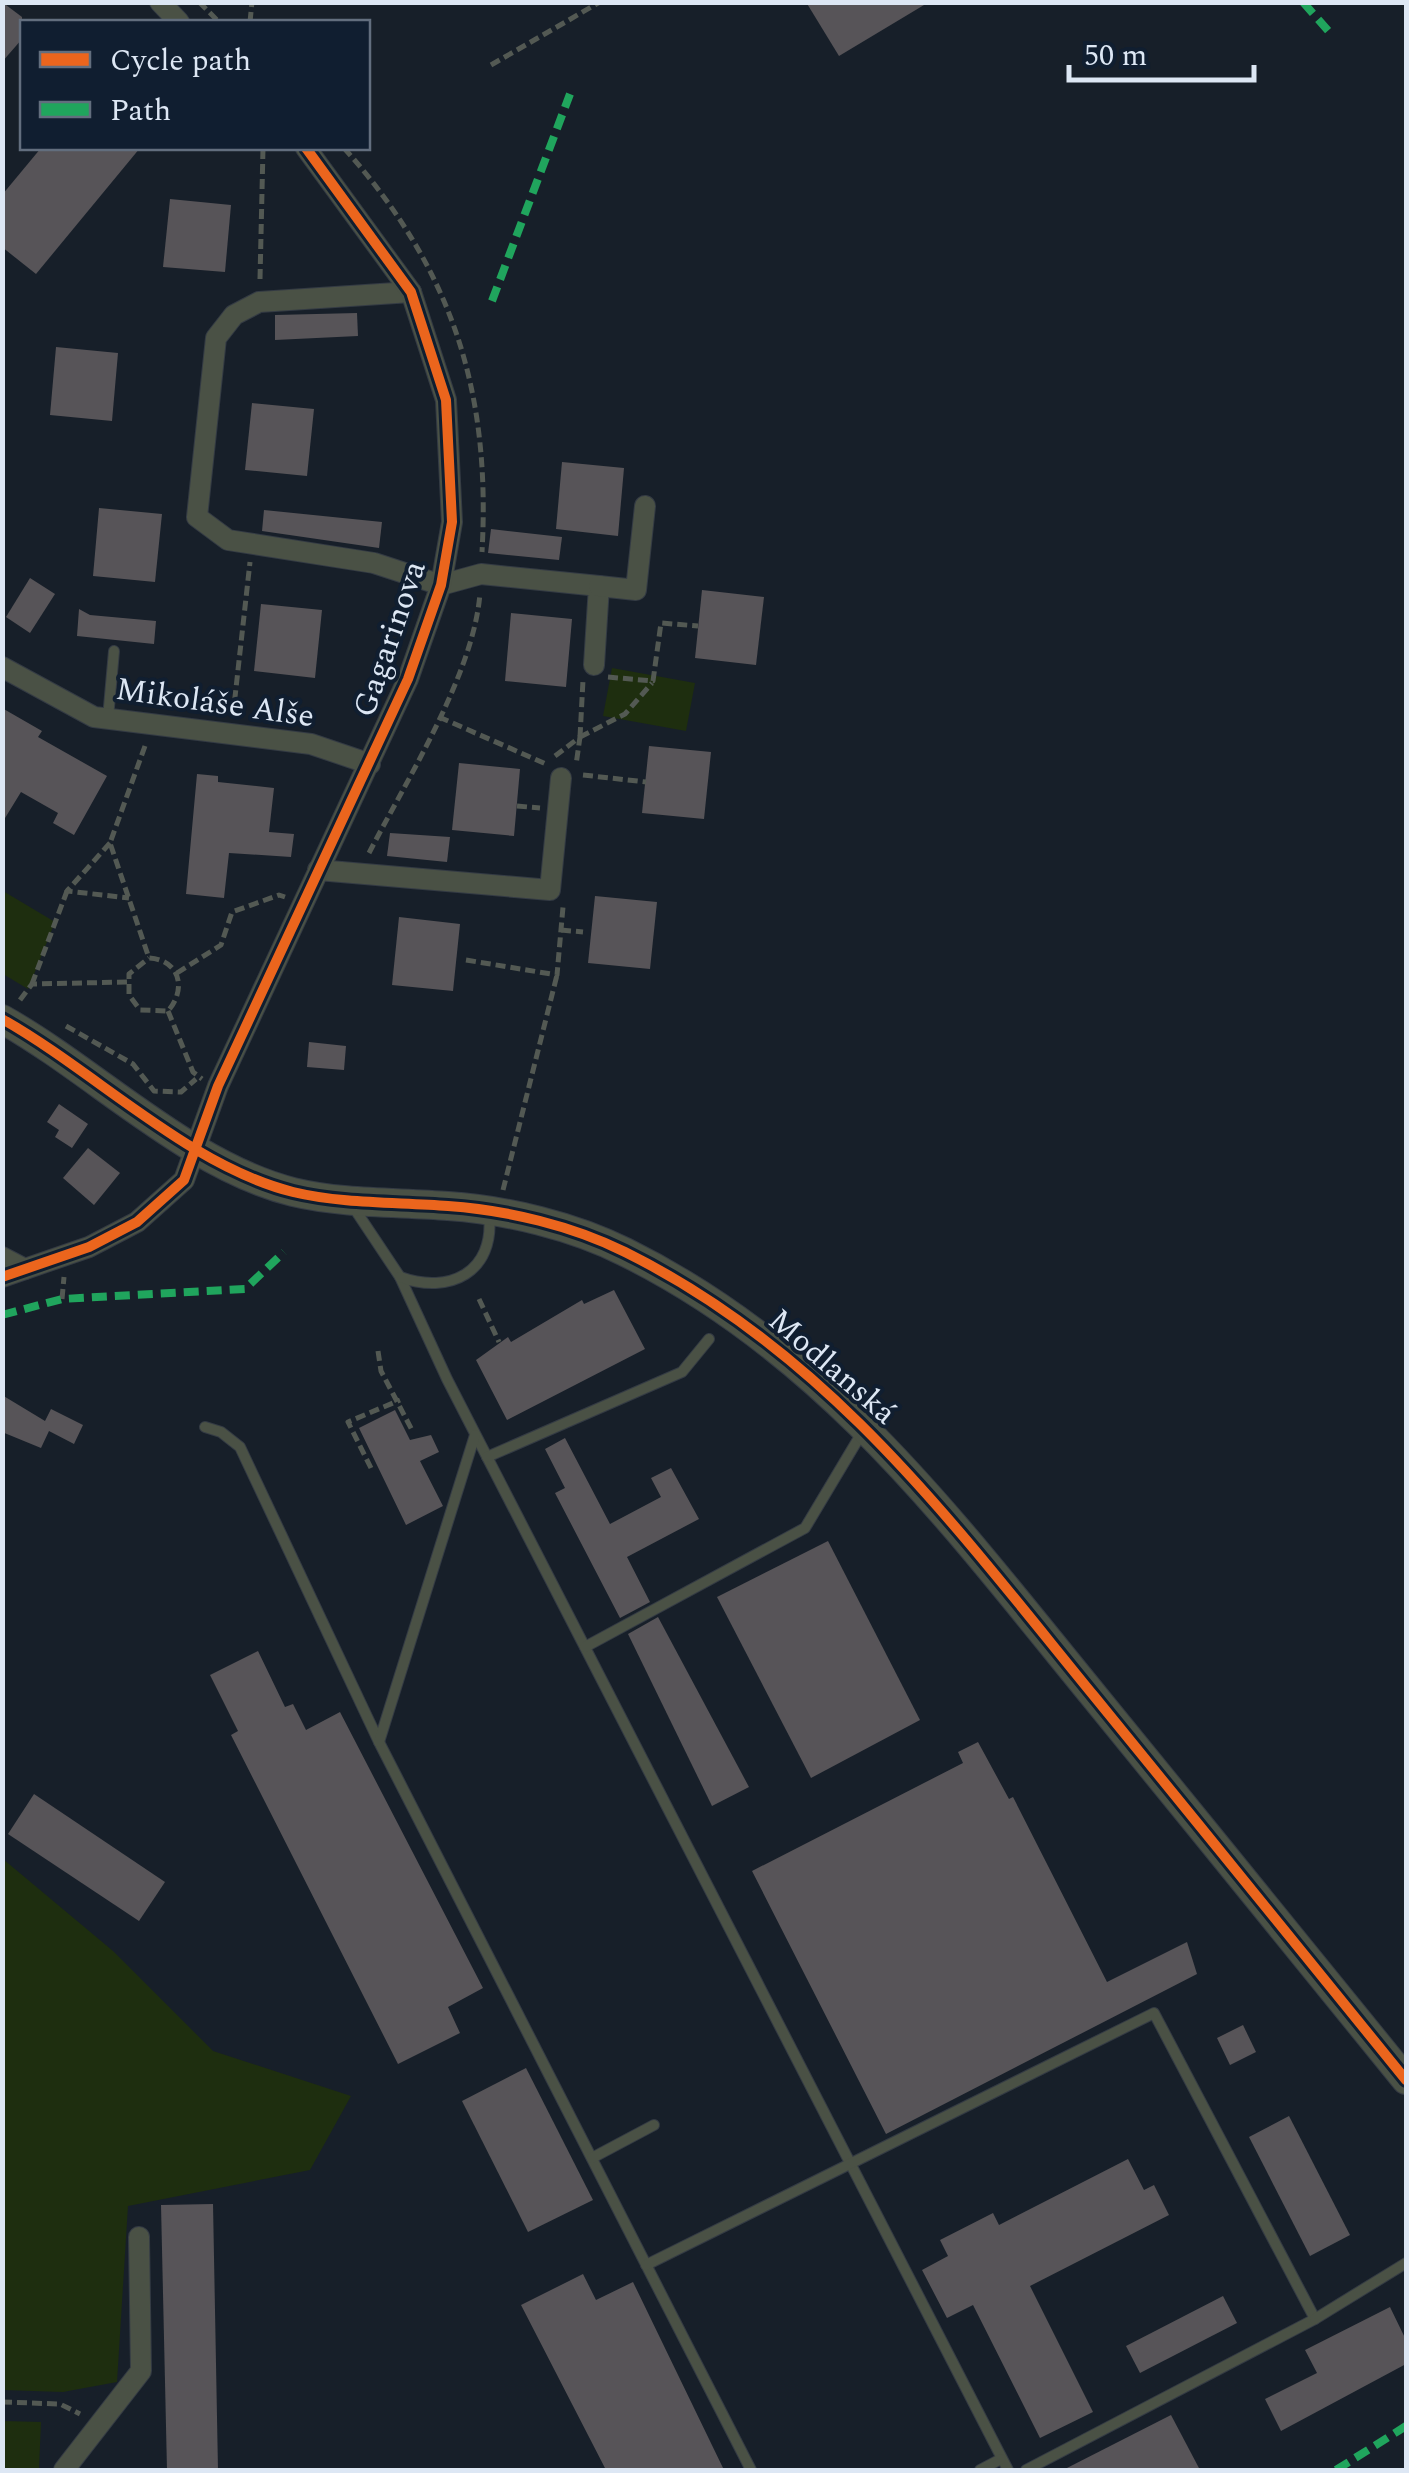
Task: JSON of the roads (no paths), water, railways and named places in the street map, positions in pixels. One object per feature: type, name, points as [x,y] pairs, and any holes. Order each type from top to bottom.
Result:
[{"type":"street","name":"Gagarinova","points":[[2,1277],[89,1247],[137,1222],[184,1180],[218,1086],[408,679],[440,586],[452,522],[446,400],[411,292],[307,150]]},
{"type":"street","name":"Gagarinova","points":[[411,292],[259,302],[234,315],[216,338],[197,517],[228,540],[374,563],[440,586],[481,574],[636,590],[645,506]]},
{"type":"street","points":[[596,672],[599,586]]},
{"type":"street","name":"Mikoláše Alše","points":[[2,667],[94,717],[311,744],[370,764]]},
{"type":"street","points":[[318,870],[550,890],[556,774]]},
{"type":"street","name":"Modlanská","points":[[11,1004],[197,1148],[240,1172],[292,1192],[493,1212],[608,1245],[685,1286],[776,1348],[867,1426],[922,1486],[1406,2080]]},
{"type":"street","points":[[2,1257],[25,1269]]},
{"type":"street","points":[[64,2470],[141,2372],[139,2237]]},
{"type":"lane","points":[[108,719],[114,651]]},
{"type":"lane","points":[[349,1200],[400,1276],[475,1434],[1008,2470]]},
{"type":"lane","points":[[400,1276],[420,1284],[463,1279],[477,1268],[488,1247],[493,1212]]},
{"type":"lane","points":[[487,1456],[682,1372],[709,1339]]},
{"type":"lane","points":[[584,1647],[806,1528],[867,1426]]},
{"type":"lane","points":[[205,1427],[221,1432],[240,1448],[380,1742],[752,2470]]},
{"type":"lane","points":[[380,1742],[475,1434]]},
{"type":"lane","points":[[646,2265],[1154,2013],[1315,2319]]},
{"type":"lane","points":[[592,2158],[654,2125]]},
{"type":"lane","points":[[1026,2470],[1315,2319],[1406,2263]]},
{"type":"lane","points":[[980,2470],[1001,2459]]}]
